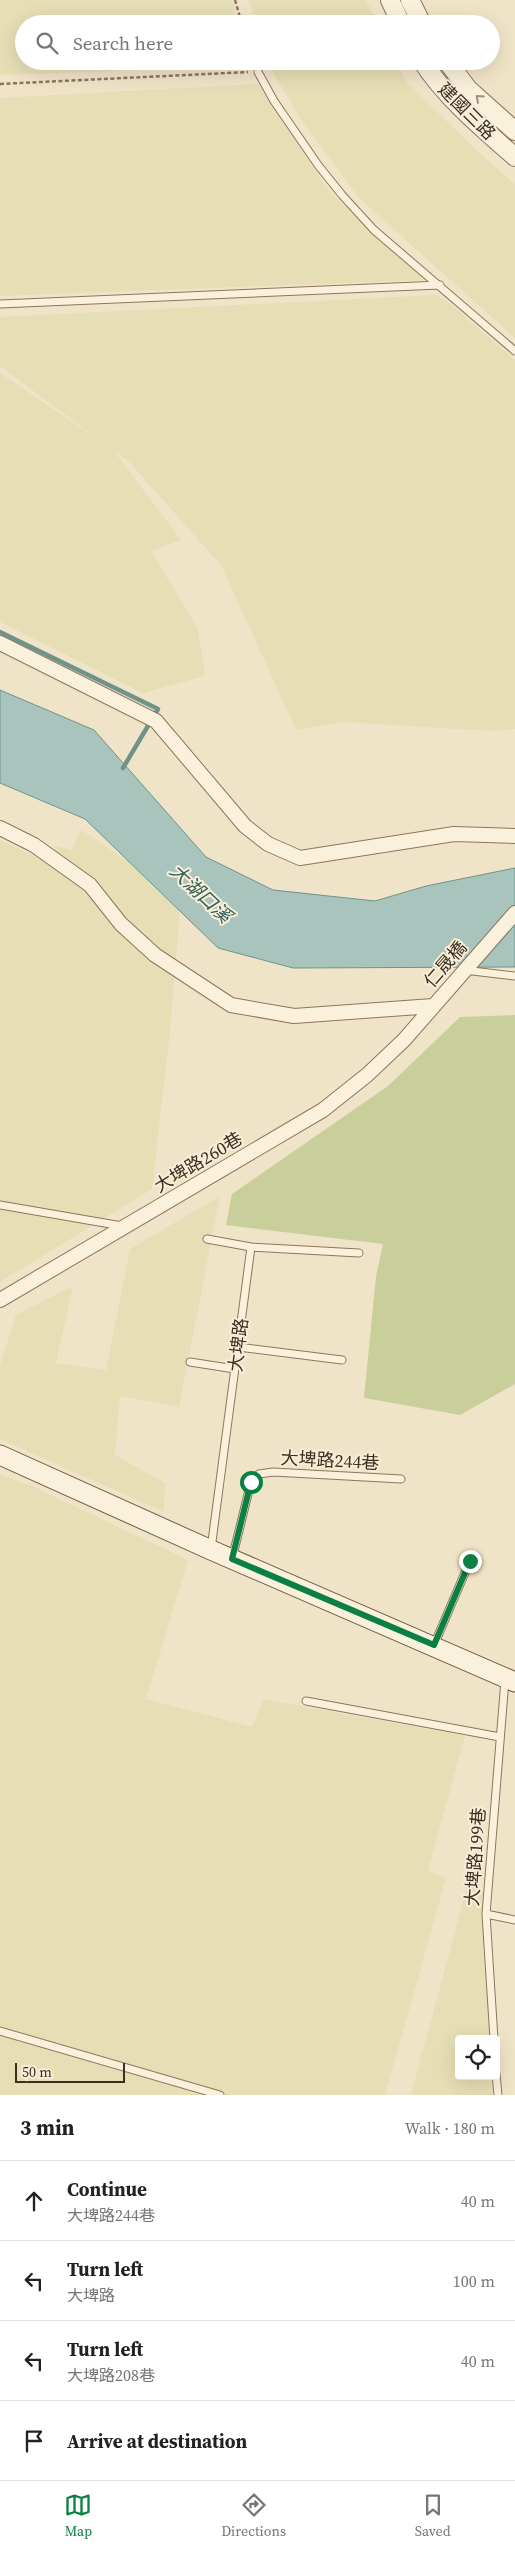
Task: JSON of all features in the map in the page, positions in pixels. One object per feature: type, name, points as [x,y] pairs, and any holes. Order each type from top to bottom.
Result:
[{"type":"main road","points":[[0,1455],[211,1550],[434,1645],[510,1680]]},
{"type":"street","points":[[390,0],[397,15]]},
{"type":"street","points":[[410,0],[418,15]]},
{"type":"street","name":"建國三路","points":[[428,70],[478,124],[515,157]]},
{"type":"street","name":"建國三路","points":[[454,70],[468,89],[515,131]]},
{"type":"street","points":[[0,643],[156,721],[245,826],[268,844],[300,858],[454,834],[515,836]]},
{"type":"street","points":[[0,828],[34,845],[90,885],[121,924],[155,955],[231,1005],[294,1016],[433,1006]]},
{"type":"street","name":"仁晟橋","points":[[404,1040],[515,913]]},
{"type":"street","name":"大埤路260巷","points":[[0,1300],[323,1110],[367,1075],[404,1040]]},
{"type":"lane","points":[[258,72],[274,101],[312,157],[342,195],[374,230],[515,351]]},
{"type":"lane","points":[[0,304],[440,285]]},
{"type":"lane","points":[[464,970],[515,976]]},
{"type":"lane","points":[[0,1205],[127,1227]]},
{"type":"lane","points":[[207,1239],[251,1247],[359,1253]]},
{"type":"lane","name":"大埤路","points":[[211,1550],[251,1247]]},
{"type":"lane","points":[[238,1347],[342,1360]]},
{"type":"lane","points":[[190,1362],[235,1369]]},
{"type":"lane","name":"大埤路244巷","points":[[232,1559],[251,1482],[259,1474],[273,1472],[401,1479]]},
{"type":"lane","points":[[434,1645],[470,1561]]},
{"type":"lane","name":"大埤路199巷","points":[[494,2035],[486,1914],[500,1738],[510,1680]]},
{"type":"lane","points":[[306,1701],[500,1738]]},
{"type":"lane","points":[[486,1914],[515,1920]]},
{"type":"lane","points":[[0,2031],[220,2095]]},
{"type":"lane","points":[[497,2080],[498,2095]]},
{"type":"path","points":[[235,0],[239,15]]},
{"type":"path","points":[[0,84],[258,72]]},
{"type":"shaded area","points":[[0,0],[232,0],[236,15],[15,15],[15,70],[138,70],[0,75]]},
{"type":"shaded area","points":[[249,0],[366,0],[374,15],[253,15]]},
{"type":"shaded area","points":[[271,70],[400,70],[406,82],[487,160],[515,184],[515,338],[359,198],[302,121]]},
{"type":"shaded area","points":[[258,84],[329,191],[424,280],[0,296],[0,98]]},
{"type":"shaded area","points":[[435,295],[448,302],[515,360],[515,729],[491,731],[343,722],[296,730],[221,565],[128,461],[114,451],[181,540],[151,551],[198,629],[205,676],[143,693],[0,622],[0,373],[98,439],[0,366],[0,317]]},
{"type":"shaded area","points":[[81,830],[181,896],[170,1031],[152,1189],[0,1282],[0,840],[40,859],[57,846],[72,850]]},
{"type":"shaded area","points":[[220,1196],[179,1407],[120,1396],[115,1455],[165,1483],[164,1512],[0,1439],[0,1365],[16,1315],[73,1286],[56,1363],[106,1370],[130,1249]]},
{"type":"shaded area","points":[[0,1475],[30,1485],[188,1560],[146,1699],[252,1727],[263,1699],[465,1736],[428,1870],[446,1878],[385,2095],[0,2095]]},
{"type":"shaded area","points":[[467,1887],[483,1890],[491,2035],[455,2035],[455,2080],[492,2080],[493,2095],[411,2095]]},
{"type":"green space","points":[[515,1015],[515,1384],[460,1415],[364,1398],[376,1276],[383,1244],[226,1225],[232,1194],[388,1086],[460,1017]]},
{"type":"water","name":"大湖口溪","points":[[0,690],[94,730],[206,857],[273,890],[375,901],[426,886],[515,868],[515,967],[293,968],[218,948],[85,819],[0,783]]},
{"type":"waterway","points":[[0,632],[158,709],[123,768]]},
{"type":"route","points":[[251,1482],[232,1559],[434,1645],[470,1561]]}]
